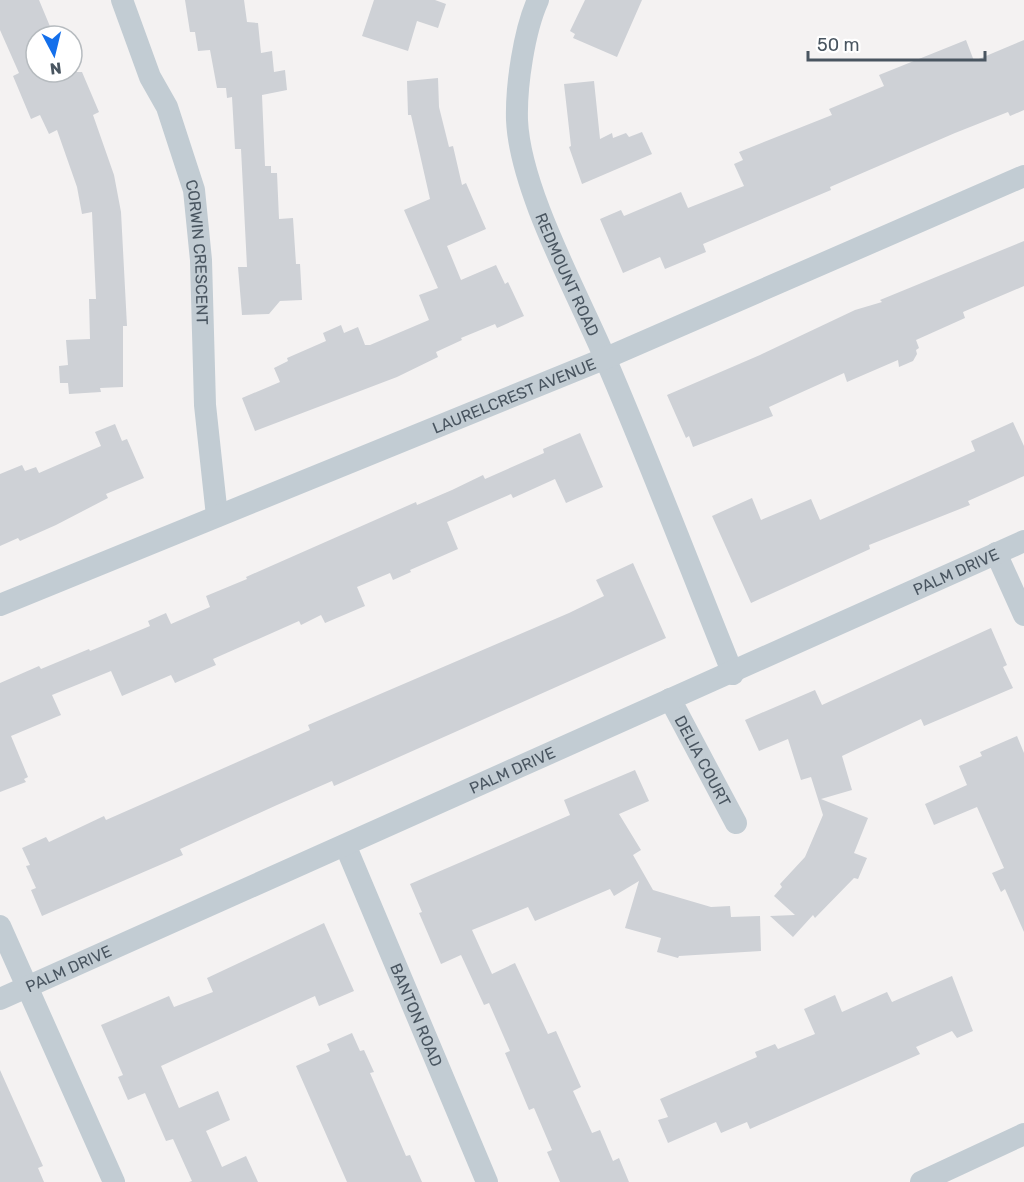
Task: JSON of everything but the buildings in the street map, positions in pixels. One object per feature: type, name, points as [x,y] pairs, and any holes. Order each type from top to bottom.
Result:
[{"type":"street","name":"CORWIN CRESCENT","points":[[122,0],[150,77],[167,107],[194,190],[201,260],[206,405],[217,516]]},
{"type":"street","name":"REDMOUNT ROAD","points":[[538,0],[524,45],[517,120],[526,166],[541,210],[606,358],[733,674]]},
{"type":"street","name":"LAURELCREST AVENUE","points":[[0,605],[606,358],[1024,176]]},
{"type":"street","name":"PALM DRIVE","points":[[0,999],[25,986],[345,847],[670,699],[733,674],[1024,541]]},
{"type":"street","points":[[996,553],[1024,615]]},
{"type":"street","name":"DELIA COURT","points":[[670,699],[736,823]]},
{"type":"street","name":"BANTON ROAD","points":[[345,847],[487,1182]]},
{"type":"street","points":[[0,926],[114,1182]]},
{"type":"street","points":[[921,1182],[1024,1134]]}]
